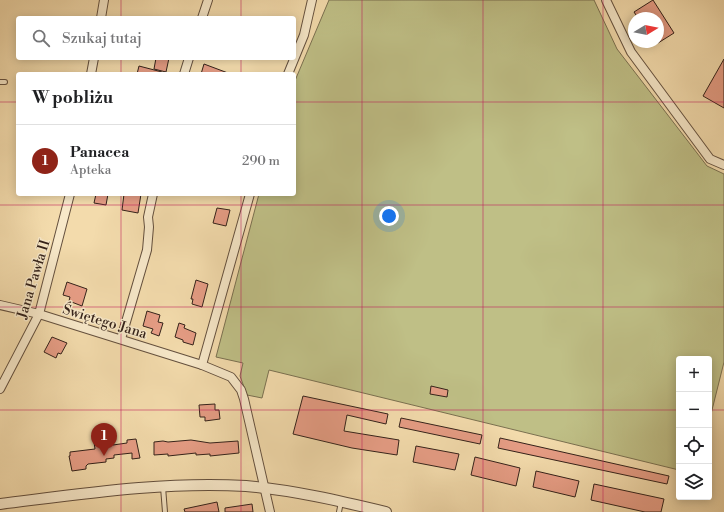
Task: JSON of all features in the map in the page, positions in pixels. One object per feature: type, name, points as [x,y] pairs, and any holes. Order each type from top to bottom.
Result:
[{"type":"street","points":[[100,16],[104,0]]},
{"type":"street","points":[[203,16],[208,0]]},
{"type":"street","points":[[296,54],[304,35],[312,0]]},
{"type":"street","points":[[606,0],[631,52],[710,159],[724,166]]},
{"type":"street","points":[[91,72],[94,60]]},
{"type":"street","points":[[185,72],[188,60]]},
{"type":"street","points":[[289,72],[294,60]]},
{"type":"street","name":"Jana Pawła II","points":[[0,388],[39,314],[69,196]]},
{"type":"street","points":[[121,339],[147,250],[149,227],[148,217],[153,196]]},
{"type":"street","points":[[202,365],[249,196]]},
{"type":"street","name":"Świętego Jana","points":[[0,305],[39,314],[121,339],[202,365],[231,377],[241,390],[270,512]]},
{"type":"street","points":[[2,512],[0,503],[163,486],[229,485],[306,494],[386,512]]},
{"type":"lane","points":[[163,486],[165,512]]},
{"type":"lane","points":[[339,512],[342,502]]},
{"type":"green space","points":[[329,0],[594,0],[617,49],[707,166],[724,174],[724,362],[712,410],[712,356],[676,356],[676,469],[269,370],[262,398],[247,395],[240,376],[243,363],[216,357],[258,196],[296,196],[296,78]]},
{"type":"building","points":[[653,0],[661,12],[634,12]]},
{"type":"building","points":[[664,17],[674,33],[664,39]]},
{"type":"building","points":[[724,59],[724,108],[703,96]]},
{"type":"building","points":[[156,60],[169,60],[166,72],[154,69]]},
{"type":"building","points":[[204,64],[225,72],[202,72]]},
{"type":"building","points":[[139,66],[162,72],[138,72]]},
{"type":"building","points":[[96,196],[108,196],[106,205],[94,203]]},
{"type":"building","points":[[124,196],[141,196],[138,213],[122,210]]},
{"type":"building","points":[[217,208],[230,210],[226,226],[213,223]]},
{"type":"building","points":[[196,280],[208,284],[202,307],[192,304],[193,299],[191,299]]},
{"type":"building","points":[[67,282],[87,289],[82,306],[69,301],[70,297],[63,295]]},
{"type":"building","points":[[147,311],[160,315],[158,322],[163,323],[159,336],[151,333],[153,329],[143,326]]},
{"type":"building","points":[[179,323],[185,325],[184,328],[196,333],[193,345],[183,342],[183,340],[175,337]]},
{"type":"building","points":[[52,337],[67,343],[61,354],[58,353],[56,358],[44,352]]},
{"type":"building","points":[[431,386],[448,390],[447,397],[430,394]]},
{"type":"building","points":[[303,396],[388,414],[386,424],[347,415],[344,431],[399,440],[397,455],[352,448],[293,434]]},
{"type":"building","points":[[215,404],[215,410],[219,410],[220,419],[205,421],[205,417],[200,417],[199,405]]},
{"type":"building","points":[[401,418],[482,435],[480,444],[399,427]]},
{"type":"building","points":[[112,437],[113,445],[127,443],[127,440],[136,439],[140,458],[132,459],[132,453],[114,455],[114,458],[106,459],[106,462],[88,464],[86,469],[72,471],[69,456],[70,452],[95,449],[94,442],[103,441],[103,438]]},
{"type":"building","points":[[500,438],[669,476],[667,484],[498,448]]},
{"type":"building","points":[[191,440],[210,443],[238,441],[239,453],[210,456],[210,454],[196,455],[196,453],[168,456],[168,454],[154,455],[154,442]]},
{"type":"building","points":[[416,446],[459,454],[455,470],[413,462]]},
{"type":"building","points":[[475,457],[520,468],[516,486],[471,475]]},
{"type":"building","points":[[536,471],[579,481],[575,497],[533,487]]},
{"type":"building","points":[[594,484],[664,499],[661,512],[645,512],[591,500]]},
{"type":"building","points":[[217,502],[219,512],[185,512],[184,509]]},
{"type":"building","points":[[252,504],[253,512],[225,512],[225,508]]},
{"type":"place","name":"Panacea","points":[[104,456]]}]
